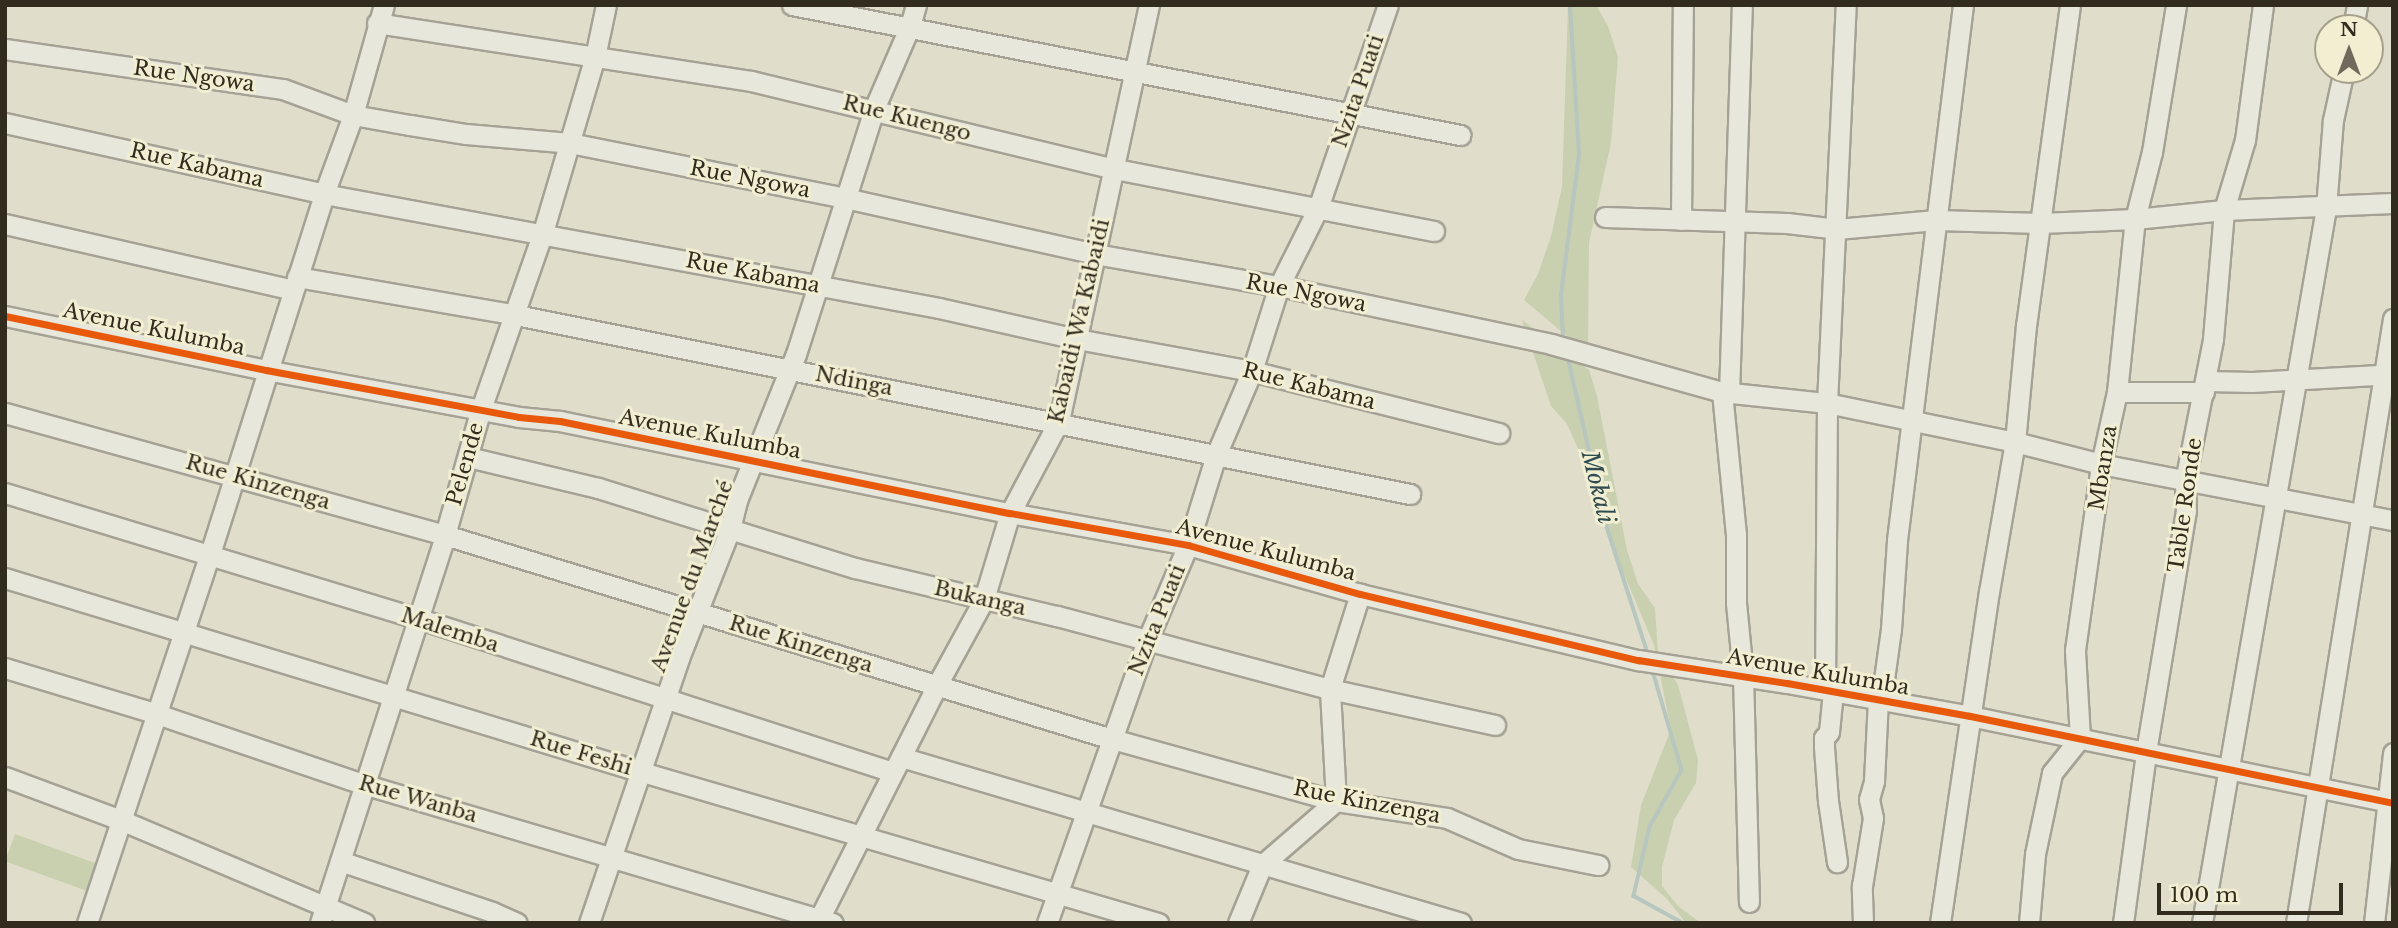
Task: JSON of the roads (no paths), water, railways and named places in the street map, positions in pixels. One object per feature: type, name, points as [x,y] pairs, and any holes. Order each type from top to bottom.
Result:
[{"type":"street","name":"Pelende","points":[[321,915],[445,535],[481,408],[516,315],[570,143],[595,57],[606,5]]},
{"type":"street","points":[[792,5],[1460,135]]},
{"type":"street","name":"Avenue du Marché","points":[[589,923],[697,612],[796,354],[874,109],[910,26],[916,5]]},
{"type":"street","name":"Kabaidi Wa Kabaidi","points":[[823,921],[897,764],[984,599],[1010,513],[1059,421],[1149,5]]},
{"type":"street","name":"Nzita Puati","points":[[1047,923],[1147,641],[1188,545],[1216,455],[1252,371],[1279,286],[1318,208],[1388,5]]},
{"type":"street","points":[[1681,220],[1683,5]]},
{"type":"street","points":[[1742,5],[1736,221],[1726,393],[1736,535],[1736,603],[1742,675],[1749,902]]},
{"type":"street","points":[[1838,862],[1828,801],[1824,747],[1824,738],[1829,732],[1827,403],[1846,5]]},
{"type":"street","points":[[1863,923],[1863,886],[1873,818],[1869,799],[1874,781],[1880,700],[1891,628],[1897,540],[1963,5]]},
{"type":"street","points":[[1940,923],[1970,716],[2015,442],[2040,223],[2070,5]]},
{"type":"street","name":"Mbanza","points":[[2080,738],[2075,650],[2101,464],[2117,392],[2135,219],[2152,152],[2176,5]]},
{"type":"street","name":"Table Ronde","points":[[2123,923],[2146,752],[2186,511],[2185,481],[2213,339],[2224,210],[2245,140],[2263,5]]},
{"type":"street","name":"Rue Kuengo","points":[[381,14],[595,57],[751,81],[1115,169],[1434,230]]},
{"type":"street","points":[[87,923],[209,557],[266,370],[353,115],[381,14]]},
{"type":"street","name":"Rue Ngowa","points":[[5,49],[283,89],[353,115],[466,134],[570,143],[845,198],[1095,254],[1279,286],[1551,344],[1726,393],[1827,403],[2015,442],[2101,464],[2393,520]]},
{"type":"street","points":[[2202,923],[2276,499],[2294,379],[2326,208],[2333,120],[2341,84]]},
{"type":"street","name":"Rue Kabama","points":[[5,123],[324,194],[542,232],[939,308],[1077,339],[1252,371],[1499,433]]},
{"type":"street","points":[[1605,216],[1736,221],[1837,229],[1936,220],[2040,223],[2135,219],[2224,210],[2326,208],[2371,202],[2393,203]]},
{"type":"street","name":"Ndinga","points":[[5,224],[295,284],[516,315],[1059,421],[1410,494]]},
{"type":"street","name":"Avenue Kulumba","points":[[5,316],[266,370],[481,408],[1010,513],[1188,545],[1360,594],[1637,660],[1742,675],[1970,716],[2390,802]]},
{"type":"street","points":[[2296,923],[2363,516],[2369,458],[2388,374],[2393,318]]},
{"type":"street","points":[[2117,392],[2388,374]]},
{"type":"street","name":"Rue Kinzenga","points":[[5,413],[233,474],[445,535],[1112,738],[1336,800],[1447,818],[1518,849],[1598,865]]},
{"type":"street","name":"Bukanga","points":[[468,457],[598,488],[855,568],[1330,689],[1496,725]]},
{"type":"street","name":"Malemba","points":[[5,493],[417,618],[666,701],[1088,813],[1461,923]]},
{"type":"street","name":"Rue Feshi","points":[[5,578],[642,772],[1158,923]]},
{"type":"street","points":[[1238,923],[1262,865],[1336,800],[1330,689],[1360,594]]},
{"type":"street","name":"Rue Wanba","points":[[5,668],[157,714],[363,784],[614,856],[823,921]]},
{"type":"street","points":[[2029,923],[2035,854],[2052,773],[2080,738]]},
{"type":"street","points":[[2374,923],[2390,802],[2393,753]]},
{"type":"street","points":[[5,777],[123,821],[321,915],[365,923]]},
{"type":"street","points":[[340,861],[492,912],[517,923]]},
{"type":"waterway","name":"Mokali","points":[[1563,340],[1561,295],[1579,154],[1570,5]]},
{"type":"waterway","name":"Mokali","points":[[1568,357],[1607,527],[1648,653]]},
{"type":"waterway","name":"Mokali","points":[[1653,671],[1682,770],[1650,827],[1634,896],[1683,923]]}]
